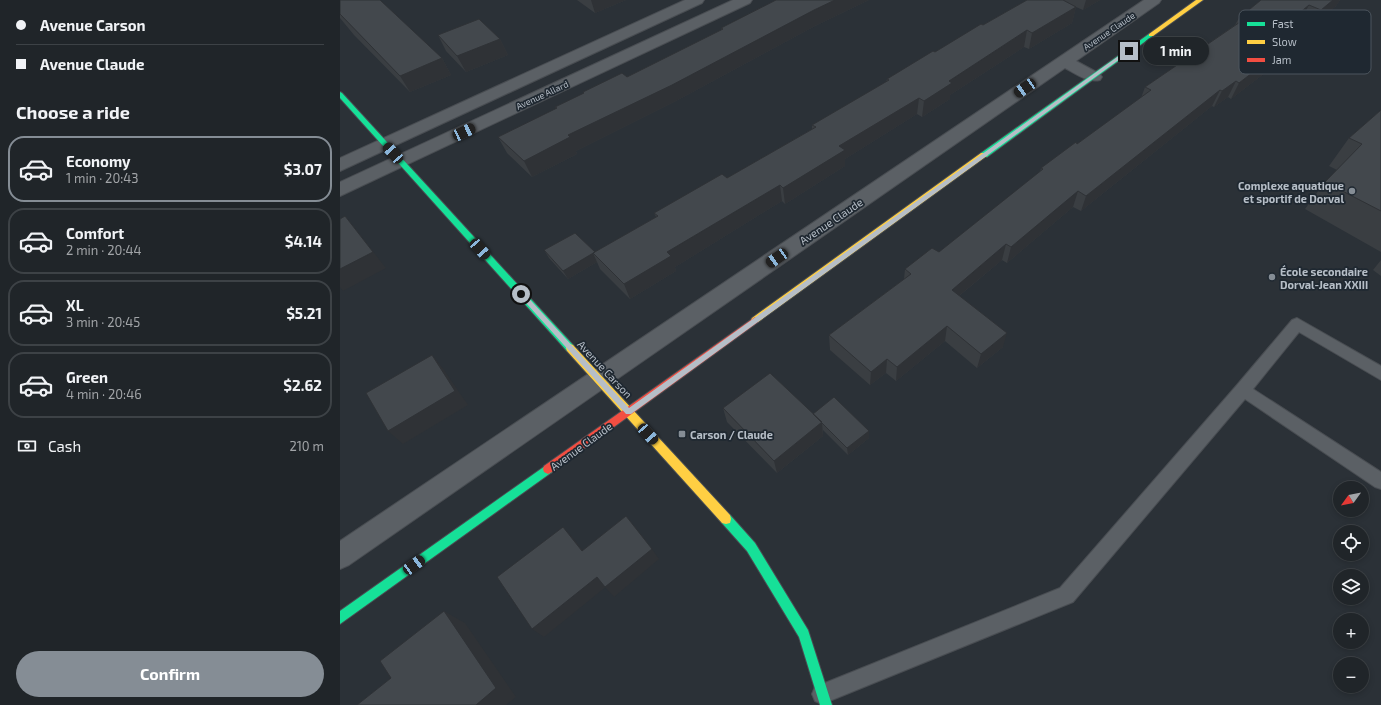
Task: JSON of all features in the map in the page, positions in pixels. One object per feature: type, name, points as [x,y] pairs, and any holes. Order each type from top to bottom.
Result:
[{"type":"street","name":"Avenue Allard","points":[[340,165],[697,0]]},
{"type":"street","name":"Avenue Allard","points":[[340,190],[745,0]]},
{"type":"street","name":"Avenue Claude","points":[[340,556],[1154,0]]},
{"type":"street","name":"Avenue Claude","points":[[340,618],[1200,0]]},
{"type":"street","points":[[1064,61],[1094,77]]},
{"type":"street","name":"Avenue Carson","points":[[340,94],[400,162],[751,547],[804,634],[824,699]]},
{"type":"lane","points":[[824,699],[1066,595],[1243,390],[1297,324],[1381,374]]},
{"type":"lane","points":[[1243,390],[1381,481]]},
{"type":"building","points":[[340,0],[380,0],[442,58],[400,76],[340,14]]},
{"type":"building","points":[[776,0],[835,0],[672,85],[568,135],[570,137],[524,161],[498,137],[557,108],[555,107],[622,73],[627,77],[723,29],[721,28]]},
{"type":"building","points":[[1027,0],[1063,0],[1076,7],[1032,33],[1027,30],[949,81],[952,83],[924,101],[919,98],[839,146],[845,150],[783,188],[780,185],[667,252],[671,256],[624,284],[593,253],[658,216],[654,213],[722,174],[727,178],[816,127],[812,125],[889,80],[887,79],[933,51],[935,52],[981,24],[983,25]]},
{"type":"building","points":[[1261,0],[1333,0],[1321,10],[1309,5],[1303,10],[1249,10]]},
{"type":"building","points":[[479,19],[500,39],[457,56],[438,35]]},
{"type":"building","points":[[1239,23],[1239,74],[1251,74],[1239,83],[1236,81],[1222,91],[1220,90],[1086,196],[1078,191],[1011,247],[1006,244],[952,290],[1007,333],[981,354],[947,326],[897,367],[887,359],[871,372],[829,335],[911,274],[905,269],[932,248],[939,252],[1043,169],[1041,168],[1076,142],[1077,144],[1151,90],[1145,87]]},
{"type":"building","points":[[1381,110],[1381,211],[1325,182],[1362,144],[1349,138]]},
{"type":"building","points":[[345,216],[373,252],[340,269],[340,219]]},
{"type":"building","points":[[575,233],[595,252],[563,271],[544,250]]},
{"type":"building","points":[[432,355],[455,391],[388,431],[366,393]]},
{"type":"building","points":[[770,373],[822,422],[774,461],[723,408]]},
{"type":"building","points":[[834,397],[869,431],[847,448],[813,414]]},
{"type":"building","points":[[626,516],[652,549],[605,587],[597,577],[532,629],[497,577],[563,527],[582,551]]},
{"type":"building","points":[[444,611],[496,688],[476,705],[357,705],[391,678],[380,661]]},
{"type":"traffic: fast","points":[[984,155],[1151,35]]},
{"type":"traffic: fast","points":[[340,94],[570,348]]},
{"type":"traffic: fast","points":[[340,618],[548,469]]},
{"type":"traffic: fast","points":[[726,519],[751,547],[804,634],[826,705]]},
{"type":"traffic: slow","points":[[1151,35],[1200,0]]},
{"type":"traffic: slow","points":[[755,320],[984,155]]},
{"type":"traffic: slow","points":[[570,348],[726,519]]},
{"type":"traffic: jam","points":[[548,469],[755,320]]},
{"type":"place","name":"Complexe aquatique et sportif de Dorval","points":[[1352,191]]},
{"type":"place","name":"École secondaire Dorval-Jean XXIII","points":[[1272,277]]},
{"type":"place","name":"Carson / Claude","points":[[682,434]]},
{"type":"route","points":[[521,294],[628,412],[1129,51]]}]
